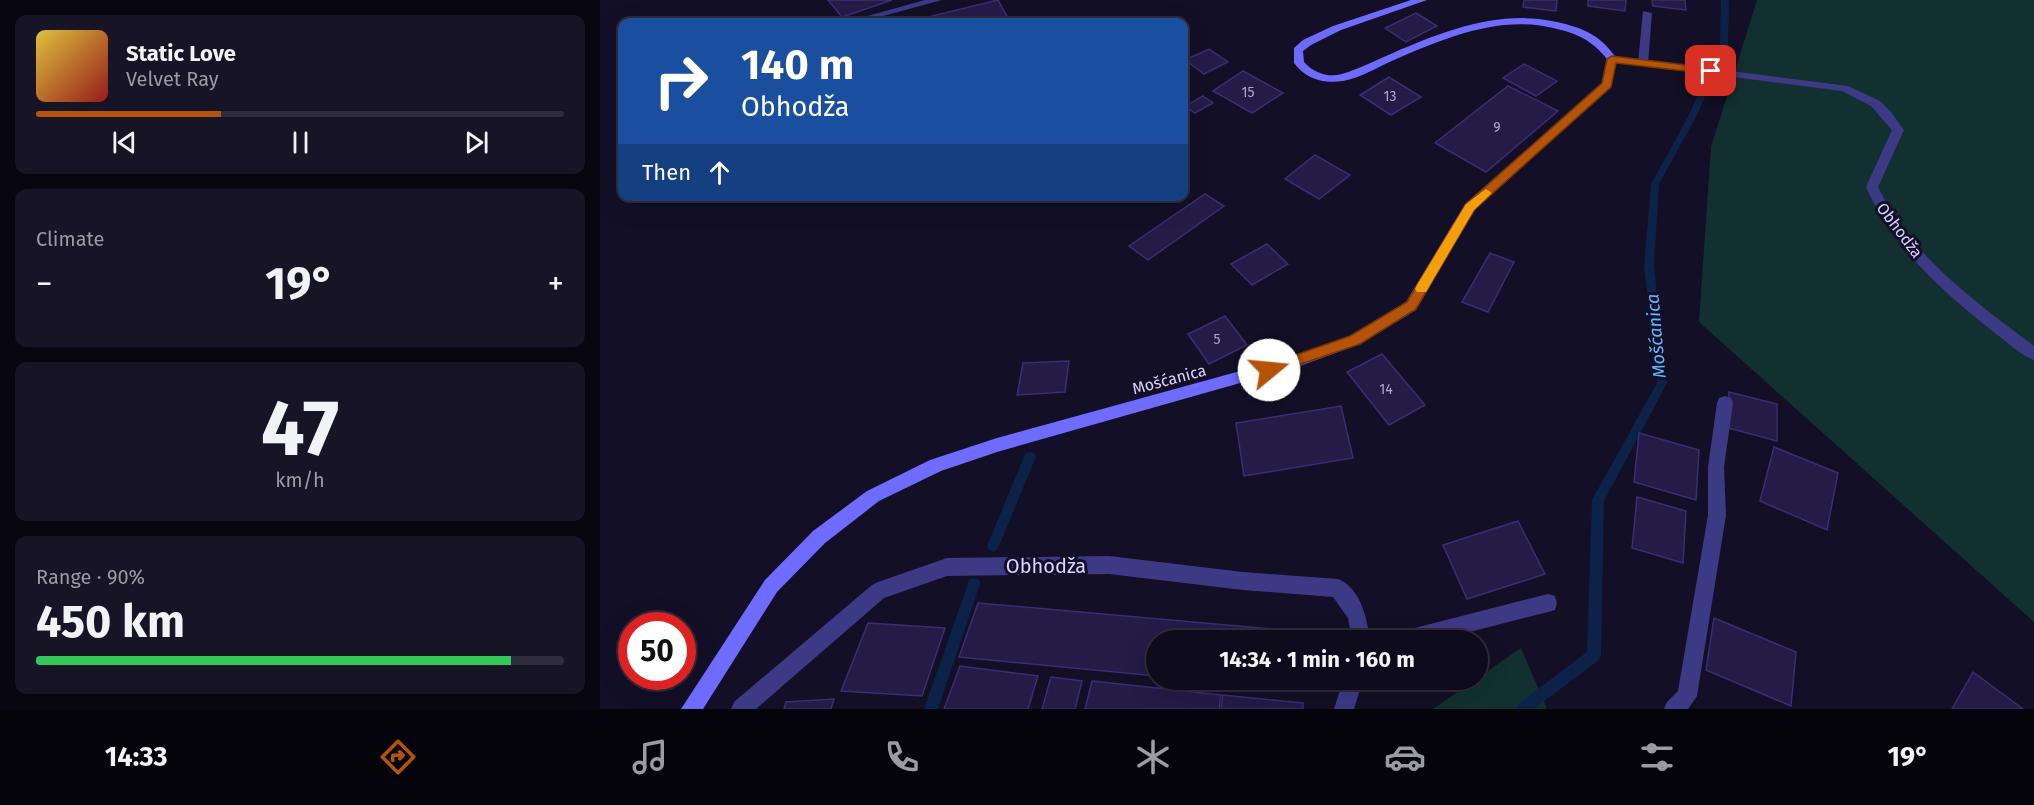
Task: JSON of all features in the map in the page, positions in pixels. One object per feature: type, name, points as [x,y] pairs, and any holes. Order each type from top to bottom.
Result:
[{"type":"main road","points":[[1422,0],[1320,35],[1302,45],[1298,50],[1299,63],[1314,76],[1330,79],[1344,77],[1433,39],[1465,29],[1501,23],[1544,22],[1584,33],[1598,41],[1612,59]]},
{"type":"main road","name":"Mošćanica","points":[[691,709],[771,586],[819,537],[873,496],[936,465],[997,445],[1292,363],[1355,340],[1411,306],[1470,207],[1607,84],[1612,59]]},
{"type":"street","points":[[867,18],[937,0]]},
{"type":"street","points":[[1612,59],[1643,63],[1647,13]]},
{"type":"street","name":"Obhodža","points":[[1643,63],[1844,88],[1869,98],[1888,113],[1898,130],[1872,187],[1878,206],[1936,275],[2034,354]]},
{"type":"street","points":[[1674,709],[1687,696],[1717,515],[1716,467],[1725,403]]},
{"type":"street","name":"Obhodža","points":[[741,709],[878,591],[947,567],[1109,565],[1243,581],[1338,588],[1357,614],[1359,630]]},
{"type":"street","points":[[1442,630],[1548,603]]},
{"type":"street","points":[[1344,709],[1350,690]]},
{"type":"green space","points":[[1757,0],[2034,0],[2034,622],[1699,322],[1711,147]]},
{"type":"green space","points":[[1521,648],[1547,709],[1433,709],[1460,690],[1488,690],[1488,671]]},
{"type":"building","points":[[828,0],[892,0],[842,17]]},
{"type":"building","points":[[998,0],[1008,18],[933,18],[932,16]]},
{"type":"building","points":[[1524,0],[1557,0],[1556,11],[1523,7]]},
{"type":"building","points":[[1588,0],[1626,0],[1625,11],[1588,6]]},
{"type":"building","points":[[1652,0],[1685,0],[1686,10],[1653,6]]},
{"type":"building","points":[[1416,13],[1437,26],[1406,42],[1385,28]]},
{"type":"building","points":[[1209,49],[1228,62],[1204,74],[1188,62],[1188,59]]},
{"type":"building","points":[[1524,64],[1557,81],[1536,96],[1503,78]]},
{"type":"building","points":[[1243,71],[1283,93],[1252,113],[1213,91]]},
{"type":"building","points":[[1389,77],[1421,97],[1391,115],[1360,95]]},
{"type":"building","points":[[1508,86],[1558,111],[1486,172],[1435,143]]},
{"type":"building","points":[[1203,96],[1213,103],[1195,113],[1188,108],[1188,104]]},
{"type":"building","points":[[1315,155],[1350,175],[1319,199],[1285,179]]},
{"type":"building","points":[[1205,194],[1224,206],[1148,260],[1129,246]]},
{"type":"building","points":[[1267,244],[1288,264],[1252,285],[1231,264]]},
{"type":"building","points":[[1490,253],[1514,262],[1488,312],[1462,302]]},
{"type":"building","points":[[1225,316],[1247,345],[1209,364],[1188,334]]},
{"type":"building","points":[[1382,354],[1425,405],[1389,425],[1347,372]]},
{"type":"building","points":[[1069,361],[1065,392],[1017,395],[1023,363]]},
{"type":"building","points":[[1729,392],[1777,404],[1777,441],[1728,428]]},
{"type":"building","points":[[1341,406],[1353,458],[1244,476],[1236,423]]},
{"type":"building","points":[[1639,433],[1699,450],[1696,500],[1634,482]]},
{"type":"building","points":[[1774,447],[1838,473],[1827,530],[1760,501]]},
{"type":"building","points":[[1637,497],[1686,511],[1683,563],[1632,548]]},
{"type":"building","points":[[1518,521],[1545,574],[1467,599],[1443,545]]},
{"type":"building","points":[[978,603],[1284,630],[1146,630],[1146,675],[959,657]]},
{"type":"building","points":[[1714,618],[1796,652],[1791,706],[1706,670]]},
{"type":"building","points":[[868,623],[945,628],[922,696],[841,691]]},
{"type":"building","points":[[960,666],[1038,676],[1028,709],[944,709]]},
{"type":"building","points":[[1973,672],[2023,709],[1952,709]]},
{"type":"building","points":[[1051,677],[1082,681],[1075,709],[1042,709]]},
{"type":"building","points":[[1092,681],[1146,687],[1146,690],[1175,690],[1221,695],[1219,709],[1085,709]]},
{"type":"building","points":[[1223,695],[1303,703],[1303,709],[1221,709]]},
{"type":"building","points":[[834,699],[831,709],[784,709],[786,702]]},
{"type":"waterway","name":"Mošćanica","points":[[1523,709],[1594,655],[1598,500],[1662,383],[1649,266],[1655,184],[1693,115],[1724,45],[1725,0]]},
{"type":"waterway","points":[[993,546],[1030,457]]},
{"type":"waterway","points":[[931,709],[974,584]]},
{"type":"slow traffic","points":[[1421,289],[1470,207],[1486,193]]},
{"type":"route","points":[[1269,370],[1355,340],[1411,306],[1470,207],[1607,84],[1612,59],[1711,71]]}]
